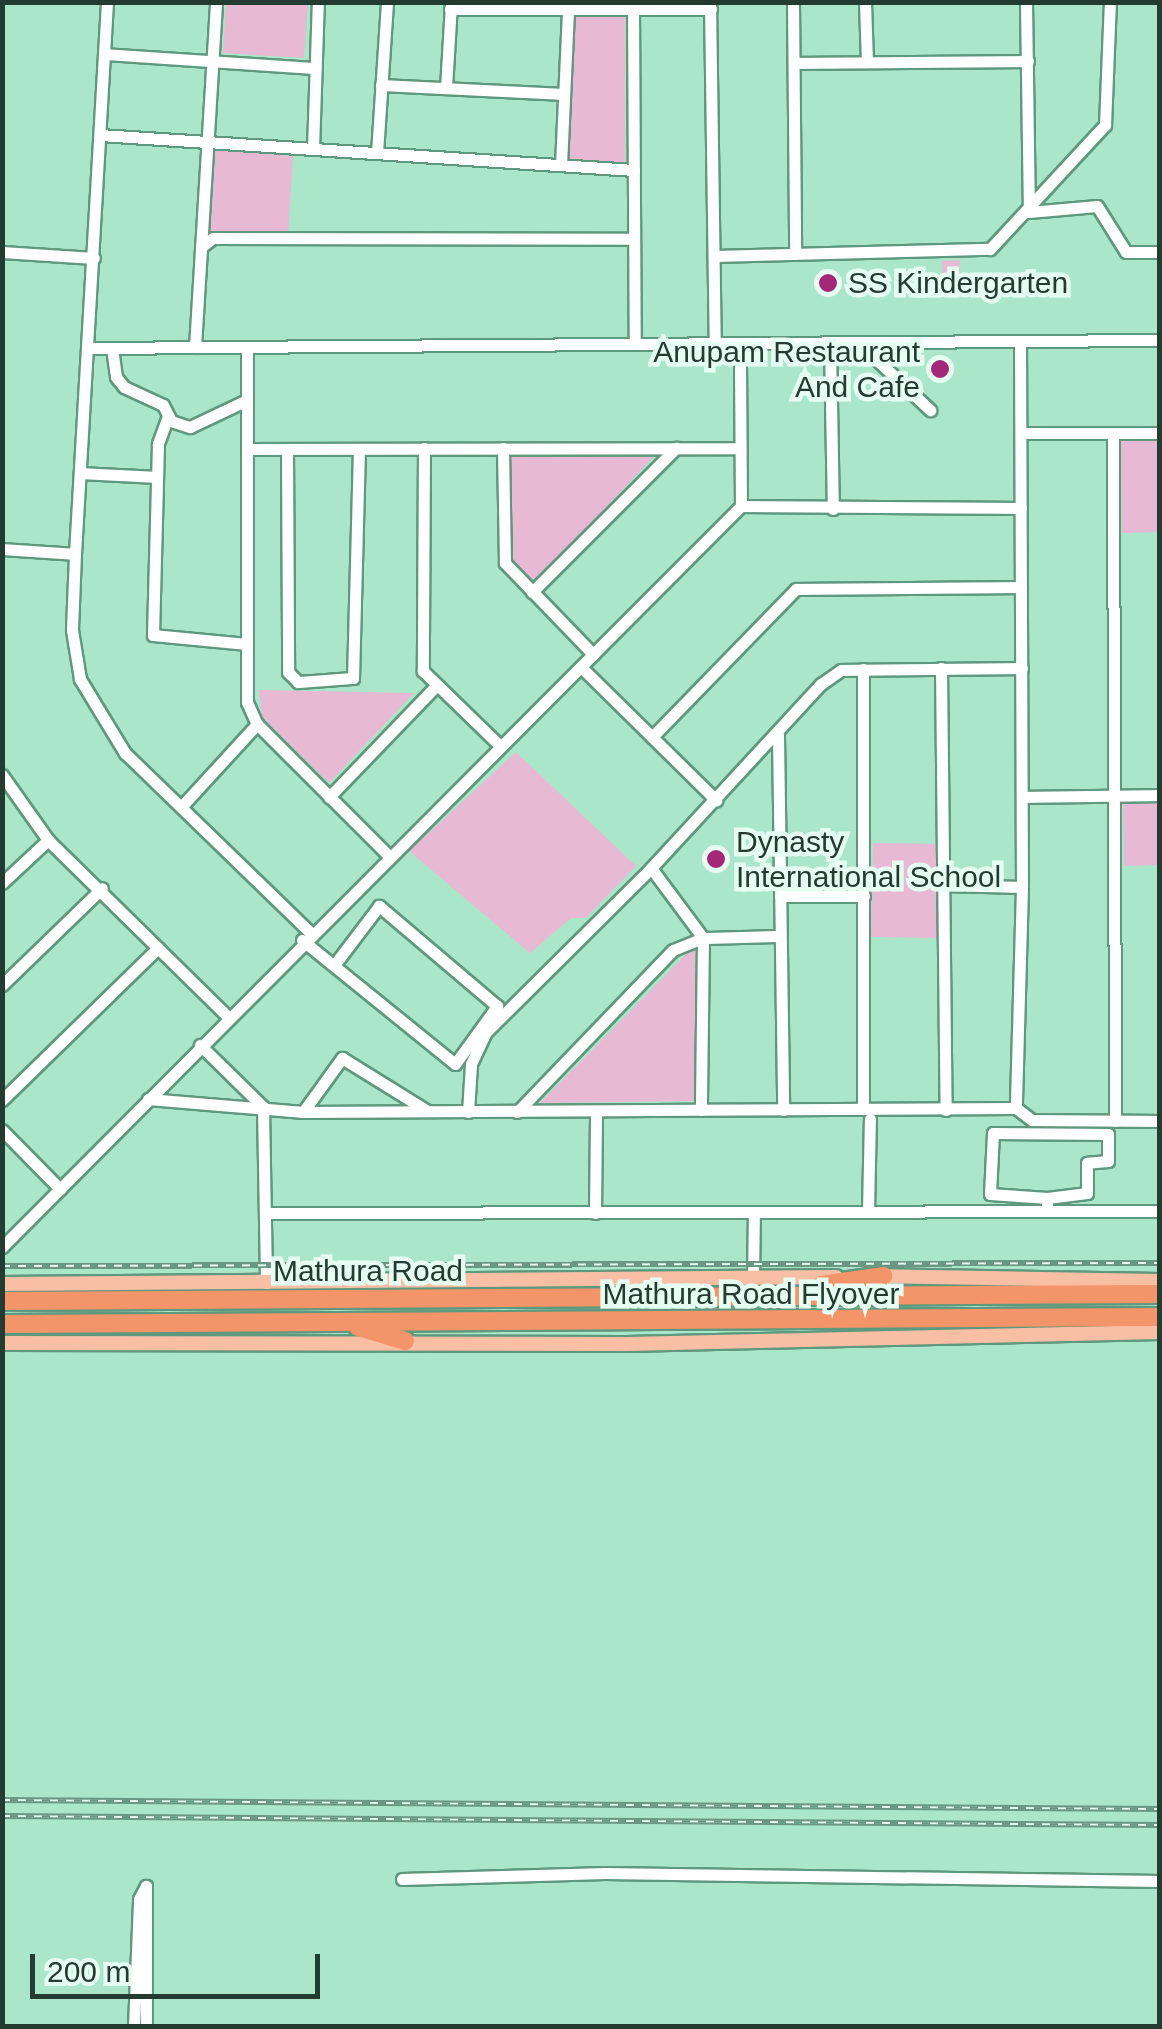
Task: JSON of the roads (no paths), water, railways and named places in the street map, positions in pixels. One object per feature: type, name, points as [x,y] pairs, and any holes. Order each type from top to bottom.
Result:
[{"type":"highway","points":[[722,1296],[883,1276]]},
{"type":"highway","name":"Mathura Road Flyover","points":[[722,1296],[1160,1294]]},
{"type":"highway","name":"Mathura Road","points":[[7,1300],[722,1296]]},
{"type":"highway","name":"Mathura Road Flyover","points":[[343,1322],[1160,1318]]},
{"type":"highway","points":[[343,1322],[405,1341]]},
{"type":"highway","name":"Mathura Road","points":[[2,1324],[343,1322]]},
{"type":"main road","points":[[2,1284],[883,1276],[1160,1281]]},
{"type":"main road","points":[[2,1342],[627,1344],[1160,1332]]},
{"type":"street","points":[[107,2],[75,554],[72,630],[80,679],[126,754],[335,964],[455,1064],[497,1006],[379,906],[335,964]]},
{"type":"street","points":[[195,347],[216,2]]},
{"type":"street","points":[[313,149],[318,2]]},
{"type":"street","points":[[376,153],[387,2]]},
{"type":"street","points":[[793,2],[796,254]]},
{"type":"street","points":[[865,2],[867,62]]},
{"type":"street","points":[[1026,2],[1029,212]]},
{"type":"street","points":[[714,256],[990,249],[1029,212],[1105,125],[1110,2]]},
{"type":"street","points":[[446,88],[450,6],[710,6],[715,344]]},
{"type":"street","points":[[562,165],[568,9]]},
{"type":"street","points":[[633,9],[634,344]]},
{"type":"street","points":[[104,54],[316,68]]},
{"type":"street","points":[[794,63],[1028,61]]},
{"type":"street","points":[[381,86],[564,94]]},
{"type":"street","points":[[100,135],[634,170]]},
{"type":"street","points":[[1029,212],[1097,206],[1126,252],[1160,252]]},
{"type":"street","points":[[201,247],[213,238],[634,238]]},
{"type":"street","points":[[2,252],[94,258]]},
{"type":"street","points":[[89,348],[1160,340]]},
{"type":"street","points":[[1016,1108],[1022,887],[1020,341]]},
{"type":"street","points":[[858,342],[930,410]]},
{"type":"street","points":[[830,343],[832,510]]},
{"type":"street","points":[[2,1247],[306,936],[741,506],[740,344]]},
{"type":"street","points":[[247,347],[247,702],[258,724],[388,855]]},
{"type":"street","points":[[112,348],[116,376],[124,388],[163,405],[168,416],[190,427],[247,400]]},
{"type":"street","points":[[168,416],[158,444],[153,635],[247,644]]},
{"type":"street","points":[[1020,433],[1160,433]]},
{"type":"street","points":[[1113,433],[1115,1121]]},
{"type":"street","points":[[287,449],[288,672],[298,682],[353,678],[359,448]]},
{"type":"street","points":[[424,448],[422,658],[436,686],[500,746]]},
{"type":"street","points":[[503,448],[501,548],[532,592],[593,654]]},
{"type":"street","points":[[532,592],[676,448]]},
{"type":"street","points":[[248,449],[740,448]]},
{"type":"street","points":[[80,474],[157,477]]},
{"type":"street","points":[[741,506],[832,510],[1021,508]]},
{"type":"street","points":[[2,549],[75,554]]},
{"type":"street","points":[[652,737],[796,589],[1022,587]]},
{"type":"street","points":[[581,667],[716,800]]},
{"type":"street","points":[[941,668],[946,1110]]},
{"type":"street","points":[[468,1112],[471,1064],[486,1032],[651,868],[778,735],[820,684],[841,670],[1022,668]]},
{"type":"street","points":[[863,670],[868,1211]]},
{"type":"street","points":[[329,796],[436,686]]},
{"type":"street","points":[[180,807],[258,724]]},
{"type":"street","points":[[778,735],[783,1110]]},
{"type":"street","points":[[2,775],[48,840],[102,888],[228,1017]]},
{"type":"street","points":[[1022,797],[1160,796]]},
{"type":"street","points":[[2,884],[48,840]]},
{"type":"street","points":[[651,868],[703,938],[702,1110]]},
{"type":"street","points":[[944,885],[1022,887]]},
{"type":"street","points":[[2,985],[102,888]]},
{"type":"street","points":[[780,896],[864,896]]},
{"type":"street","points":[[518,1112],[674,950],[703,938],[780,936]]},
{"type":"street","points":[[2,1100],[158,948]]},
{"type":"street","points":[[200,1045],[263,1107],[268,1213],[266,1284]]},
{"type":"street","points":[[302,1112],[342,1058],[426,1110]]},
{"type":"street","points":[[148,1099],[302,1112],[783,1110],[867,1114],[1016,1108],[1032,1120],[1160,1122]]},
{"type":"street","points":[[997,1109],[998,1132],[990,1142],[990,1194],[1047,1205],[1087,1193],[1087,1163],[1108,1161],[1108,1134],[998,1132]]},
{"type":"street","points":[[595,1212],[596,1111]]},
{"type":"street","points":[[2,1130],[60,1188]]},
{"type":"street","points":[[268,1213],[868,1211],[1047,1205],[1160,1211]]},
{"type":"street","points":[[753,1280],[754,1212]]},
{"type":"street","points":[[402,1879],[606,1873],[1160,1882]]},
{"type":"street","points":[[134,2026],[139,1898],[146,1886],[146,2026]]},
{"type":"railway","points":[[2,1266],[1160,1263]]},
{"type":"railway","points":[[2,1800],[1160,1809]]},
{"type":"railway","points":[[2,1816],[1160,1825]]},
{"type":"place","name":"SS Kindergarten","points":[[828,283]]},
{"type":"place","name":"Anupam Restaurant And Cafe","points":[[940,369]]},
{"type":"place","name":"Dynasty International School","points":[[716,859]]}]
